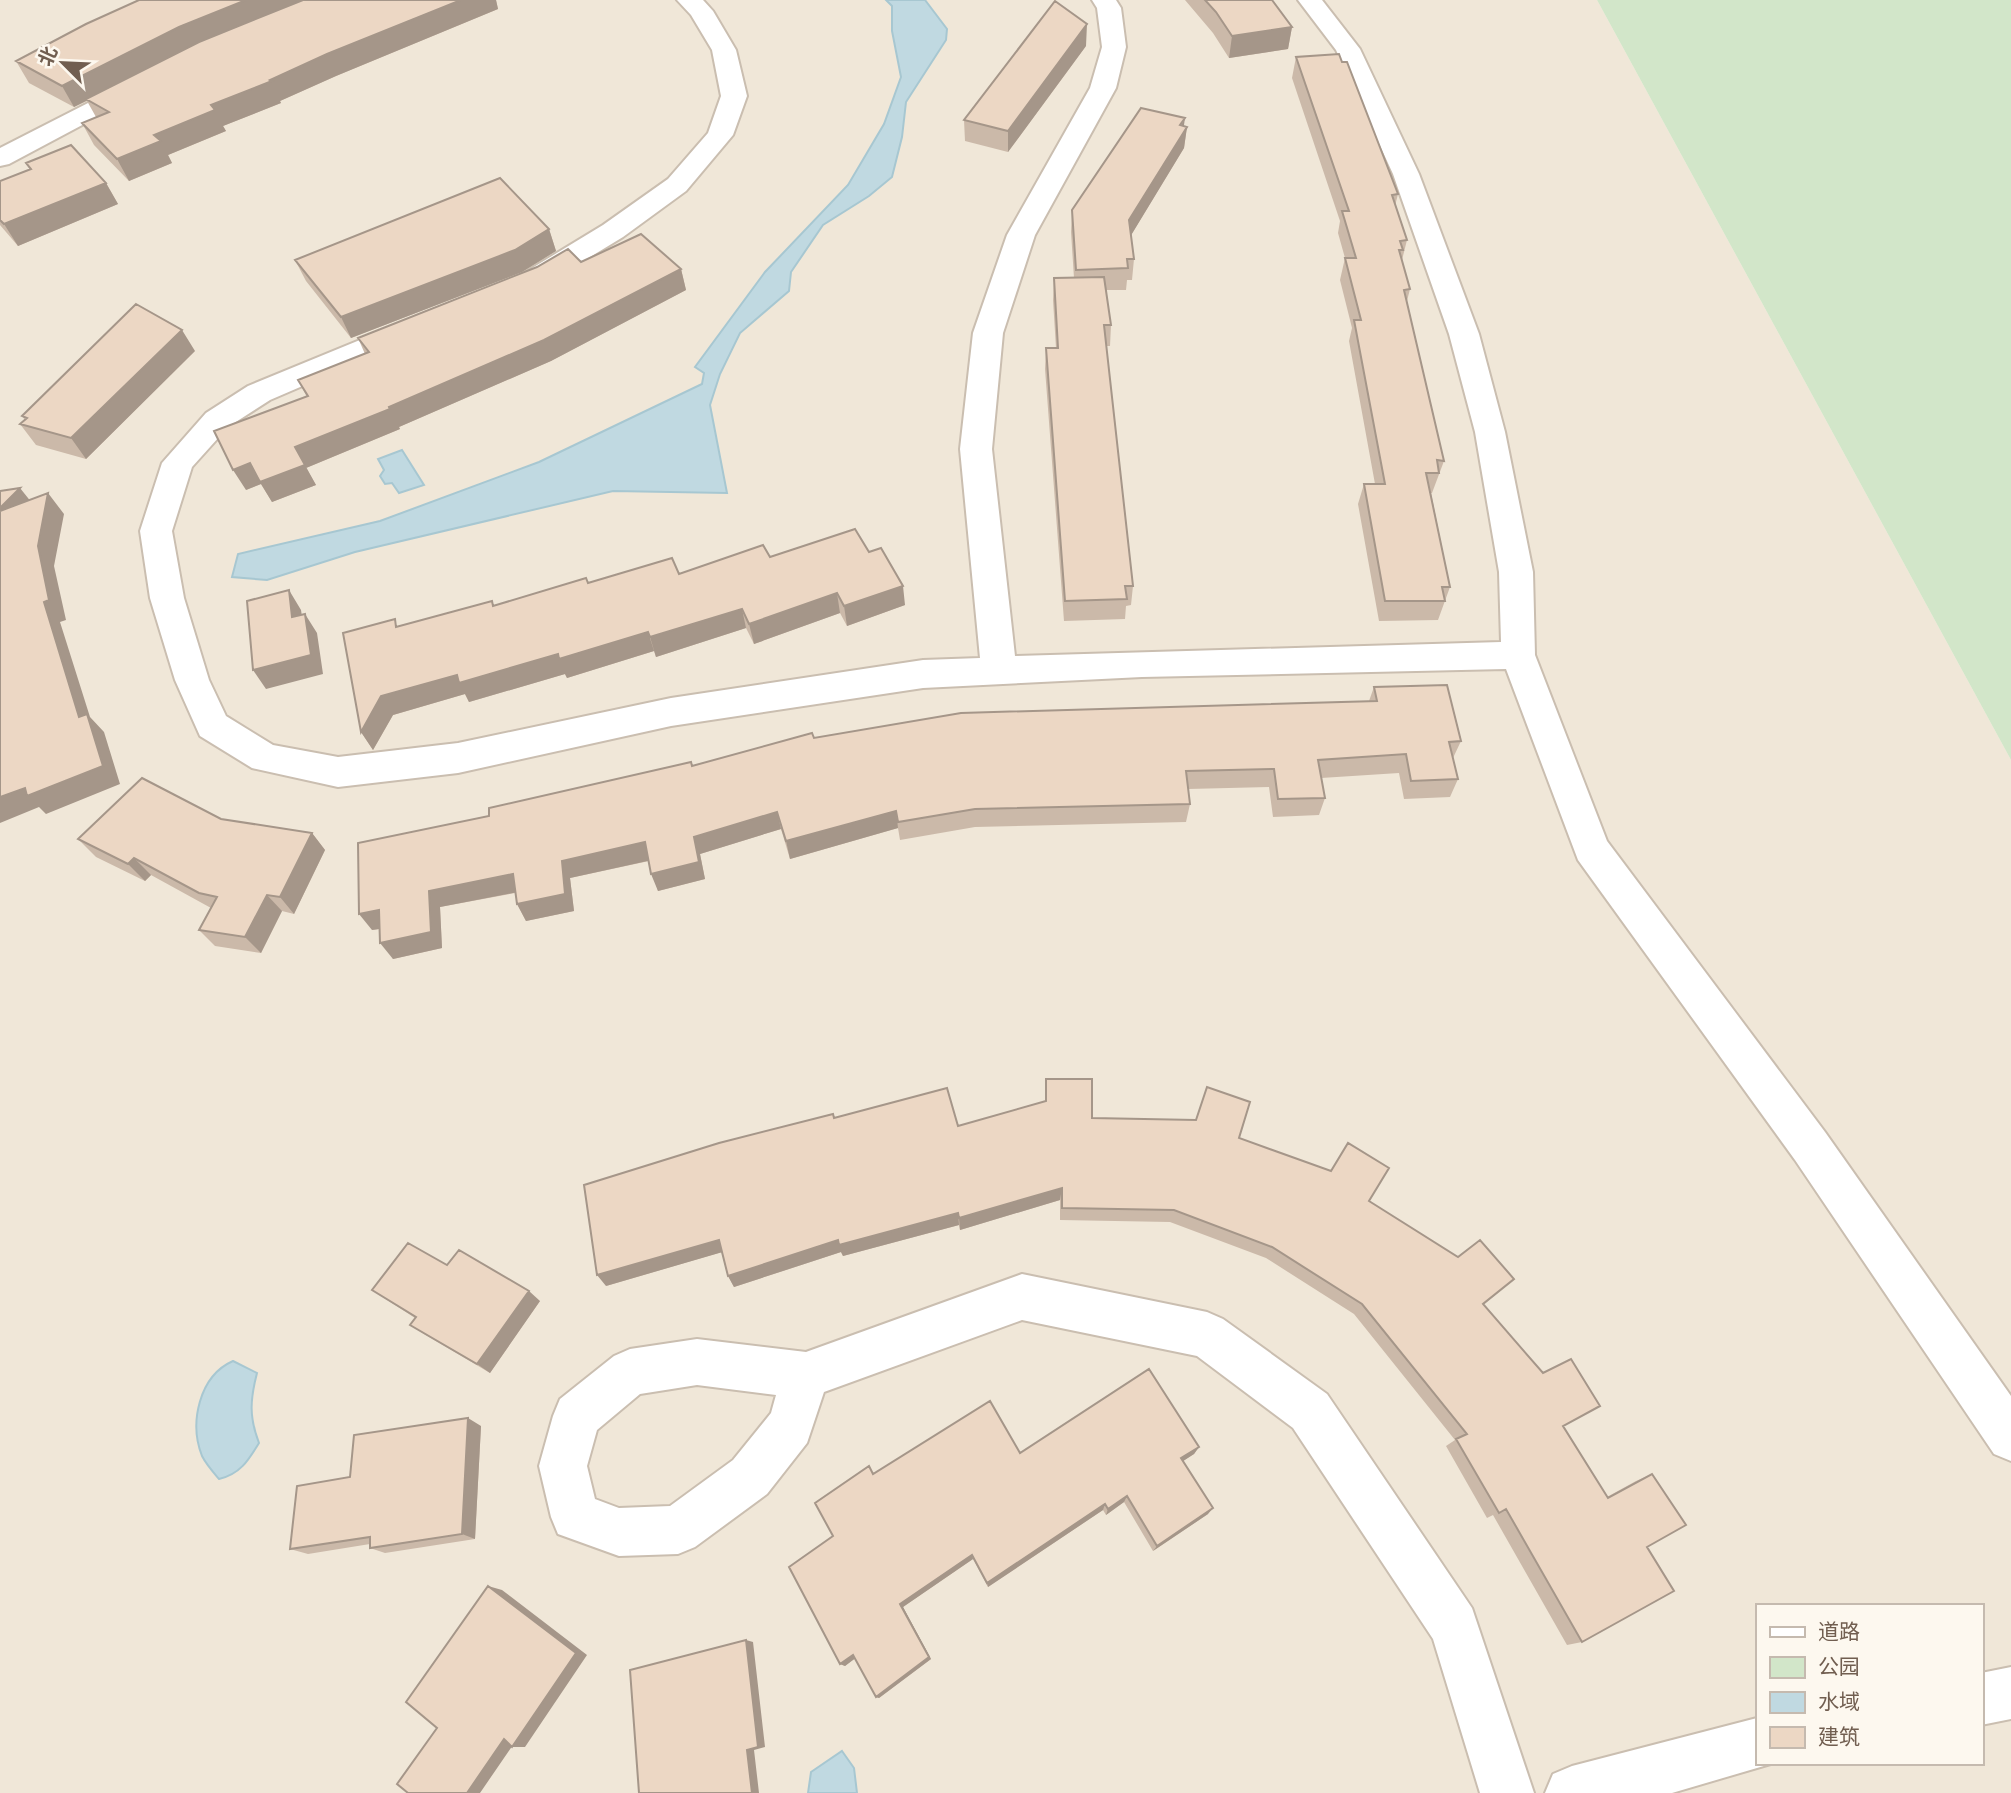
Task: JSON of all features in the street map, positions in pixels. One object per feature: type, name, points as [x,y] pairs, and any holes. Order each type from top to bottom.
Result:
[{"type":"street","points":[[507,290],[533,280],[677,185],[720,135],[734,96],[724,50],[701,12],[689,0]]},
{"type":"street","points":[[999,670],[976,449],[988,333],[1021,235],[1103,88],[1114,47],[1109,8],[1104,0]]},
{"type":"street","points":[[1310,0],[1348,49],[1406,174],[1464,334],[1490,432],[1516,572],[1518,656],[1591,849],[1810,1146],[2011,1437]]},
{"type":"street","points":[[0,158],[162,74]]},
{"type":"street","points":[[0,139],[55,129]]},
{"type":"street","points":[[443,315],[259,393],[217,420],[178,463],[156,531],[167,598],[191,680],[213,726],[265,758],[338,772],[458,758],[684,710],[923,674],[1370,657],[1518,656]]},
{"type":"street","points":[[806,1375],[790,1426],[750,1477],[678,1530],[619,1532],[575,1517],[563,1466],[577,1416],[630,1372],[697,1362],[806,1375],[1022,1297],[1207,1335],[1310,1411],[1454,1626],[1507,1793]]},
{"type":"street","points":[[1983,1699],[2011,1693]]},
{"type":"street","points":[[1573,1793],[1756,1744]]},
{"type":"shaded area","points":[[0,0],[1597,0],[2011,760],[2011,1793],[0,1793]]},
{"type":"green space","points":[[1597,0],[2011,0],[2011,760]]},
{"type":"water","points":[[886,0],[925,0],[947,29],[946,40],[906,102],[902,137],[892,177],[869,196],[823,225],[791,272],[789,291],[740,333],[720,374],[710,405],[727,493],[613,491],[355,552],[267,580],[232,577],[238,554],[380,521],[539,462],[702,384],[704,373],[695,367],[765,272],[848,185],[884,124],[901,77],[892,31],[892,6]]},
{"type":"water","points":[[402,450],[424,485],[399,493],[392,483],[385,484],[380,476],[384,470],[378,459]]},
{"type":"water","points":[[233,1361],[257,1373],[252,1408],[253,1425],[259,1443],[243,1466],[233,1474],[219,1479],[202,1456],[198,1443],[197,1415],[205,1389],[212,1378],[221,1368]]},
{"type":"water","points":[[842,1751],[854,1768],[857,1793],[808,1793],[811,1772]]},
{"type":"building","points":[[139,0],[246,0],[179,27],[62,86],[16,61],[86,24]]},
{"type":"building","points":[[303,0],[461,0],[327,54],[270,80],[272,81],[211,105],[215,110],[154,135],[161,141],[117,159],[82,123],[109,112],[86,99],[199,42]]},
{"type":"building","points":[[1205,0],[1272,0],[1292,27],[1232,36]]},
{"type":"building","points":[[1055,1],[1087,24],[1008,131],[964,120]]},
{"type":"building","points":[[1339,54],[1342,62],[1347,62],[1398,194],[1392,195],[1407,240],[1400,241],[1403,250],[1399,250],[1410,289],[1404,290],[1444,461],[1437,460],[1439,473],[1426,473],[1450,587],[1442,587],[1445,601],[1385,601],[1364,484],[1385,484],[1354,320],[1361,320],[1345,258],[1356,258],[1342,211],[1349,211],[1296,57]]},
{"type":"building","points":[[1141,108],[1185,118],[1180,125],[1187,127],[1129,220],[1134,259],[1127,259],[1128,268],[1076,270],[1072,210]]},
{"type":"building","points":[[71,145],[106,183],[4,224],[0,220],[0,181],[31,169],[26,163]]},
{"type":"building","points":[[500,178],[549,229],[515,250],[341,317],[295,260]]},
{"type":"building","points":[[641,234],[681,269],[544,340],[389,407],[390,409],[295,447],[305,465],[260,482],[250,463],[233,470],[214,431],[308,396],[298,380],[369,352],[358,338],[537,267],[568,249],[581,262]]},
{"type":"building","points":[[1104,277],[1111,325],[1104,325],[1133,586],[1125,586],[1127,599],[1065,601],[1046,348],[1058,348],[1054,278]]},
{"type":"building","points":[[136,304],[182,330],[71,438],[20,424],[27,418],[22,416]]},
{"type":"building","points":[[20,488],[0,508],[0,491]]},
{"type":"building","points":[[48,493],[38,546],[49,600],[44,602],[79,717],[87,714],[103,766],[27,796],[25,788],[0,797],[0,511]]},
{"type":"building","points":[[855,529],[869,552],[881,548],[903,586],[844,606],[837,593],[749,624],[742,609],[650,637],[648,632],[559,659],[558,654],[459,683],[457,675],[381,696],[361,732],[343,633],[395,619],[396,627],[492,601],[493,606],[586,578],[588,583],[672,558],[679,574],[763,545],[770,557]]},
{"type":"building","points":[[289,590],[292,617],[305,614],[311,655],[253,670],[247,601]]},
{"type":"building","points":[[1447,685],[1461,741],[1449,742],[1458,779],[1411,781],[1406,754],[1318,760],[1325,798],[1278,799],[1274,769],[1186,771],[1190,804],[975,809],[898,822],[896,811],[786,841],[777,812],[694,837],[699,862],[651,874],[645,842],[562,861],[565,894],[517,904],[513,874],[429,891],[431,932],[380,943],[379,910],[359,914],[358,843],[489,816],[489,808],[691,762],[692,766],[812,733],[814,738],[961,713],[1377,701],[1374,687]]},
{"type":"building","points":[[142,778],[221,819],[312,833],[280,897],[267,895],[245,937],[199,930],[217,897],[199,893],[134,858],[128,864],[78,839]]},
{"type":"building","points":[[1046,1079],[1092,1079],[1092,1118],[1196,1120],[1207,1087],[1250,1102],[1239,1138],[1331,1171],[1348,1143],[1389,1168],[1369,1201],[1458,1257],[1480,1240],[1514,1279],[1483,1304],[1543,1373],[1571,1359],[1600,1406],[1563,1426],[1608,1498],[1652,1474],[1686,1525],[1647,1547],[1674,1591],[1582,1642],[1506,1509],[1499,1513],[1456,1439],[1467,1434],[1362,1304],[1272,1247],[1174,1210],[1062,1208],[1062,1188],[959,1218],[958,1213],[839,1245],[838,1240],[728,1276],[719,1240],[597,1275],[584,1185],[719,1143],[833,1114],[834,1118],[947,1088],[958,1126],[1046,1101]]},
{"type":"building","points":[[408,1243],[447,1265],[459,1250],[529,1291],[477,1364],[410,1325],[416,1317],[372,1290]]},
{"type":"building","points":[[1149,1369],[1199,1447],[1181,1458],[1213,1508],[1157,1546],[1127,1496],[1108,1509],[1105,1504],[987,1583],[972,1555],[900,1604],[929,1657],[876,1697],[853,1655],[840,1664],[789,1567],[833,1536],[815,1503],[869,1466],[873,1474],[990,1401],[1020,1453]]},
{"type":"building","points":[[468,1418],[462,1534],[370,1548],[370,1537],[290,1549],[297,1486],[350,1477],[354,1435]]},
{"type":"building","points":[[488,1586],[576,1653],[512,1747],[504,1739],[467,1793],[408,1793],[397,1784],[437,1728],[406,1702]]},
{"type":"building","points":[[746,1640],[758,1747],[747,1750],[752,1793],[639,1793],[630,1670]]}]
